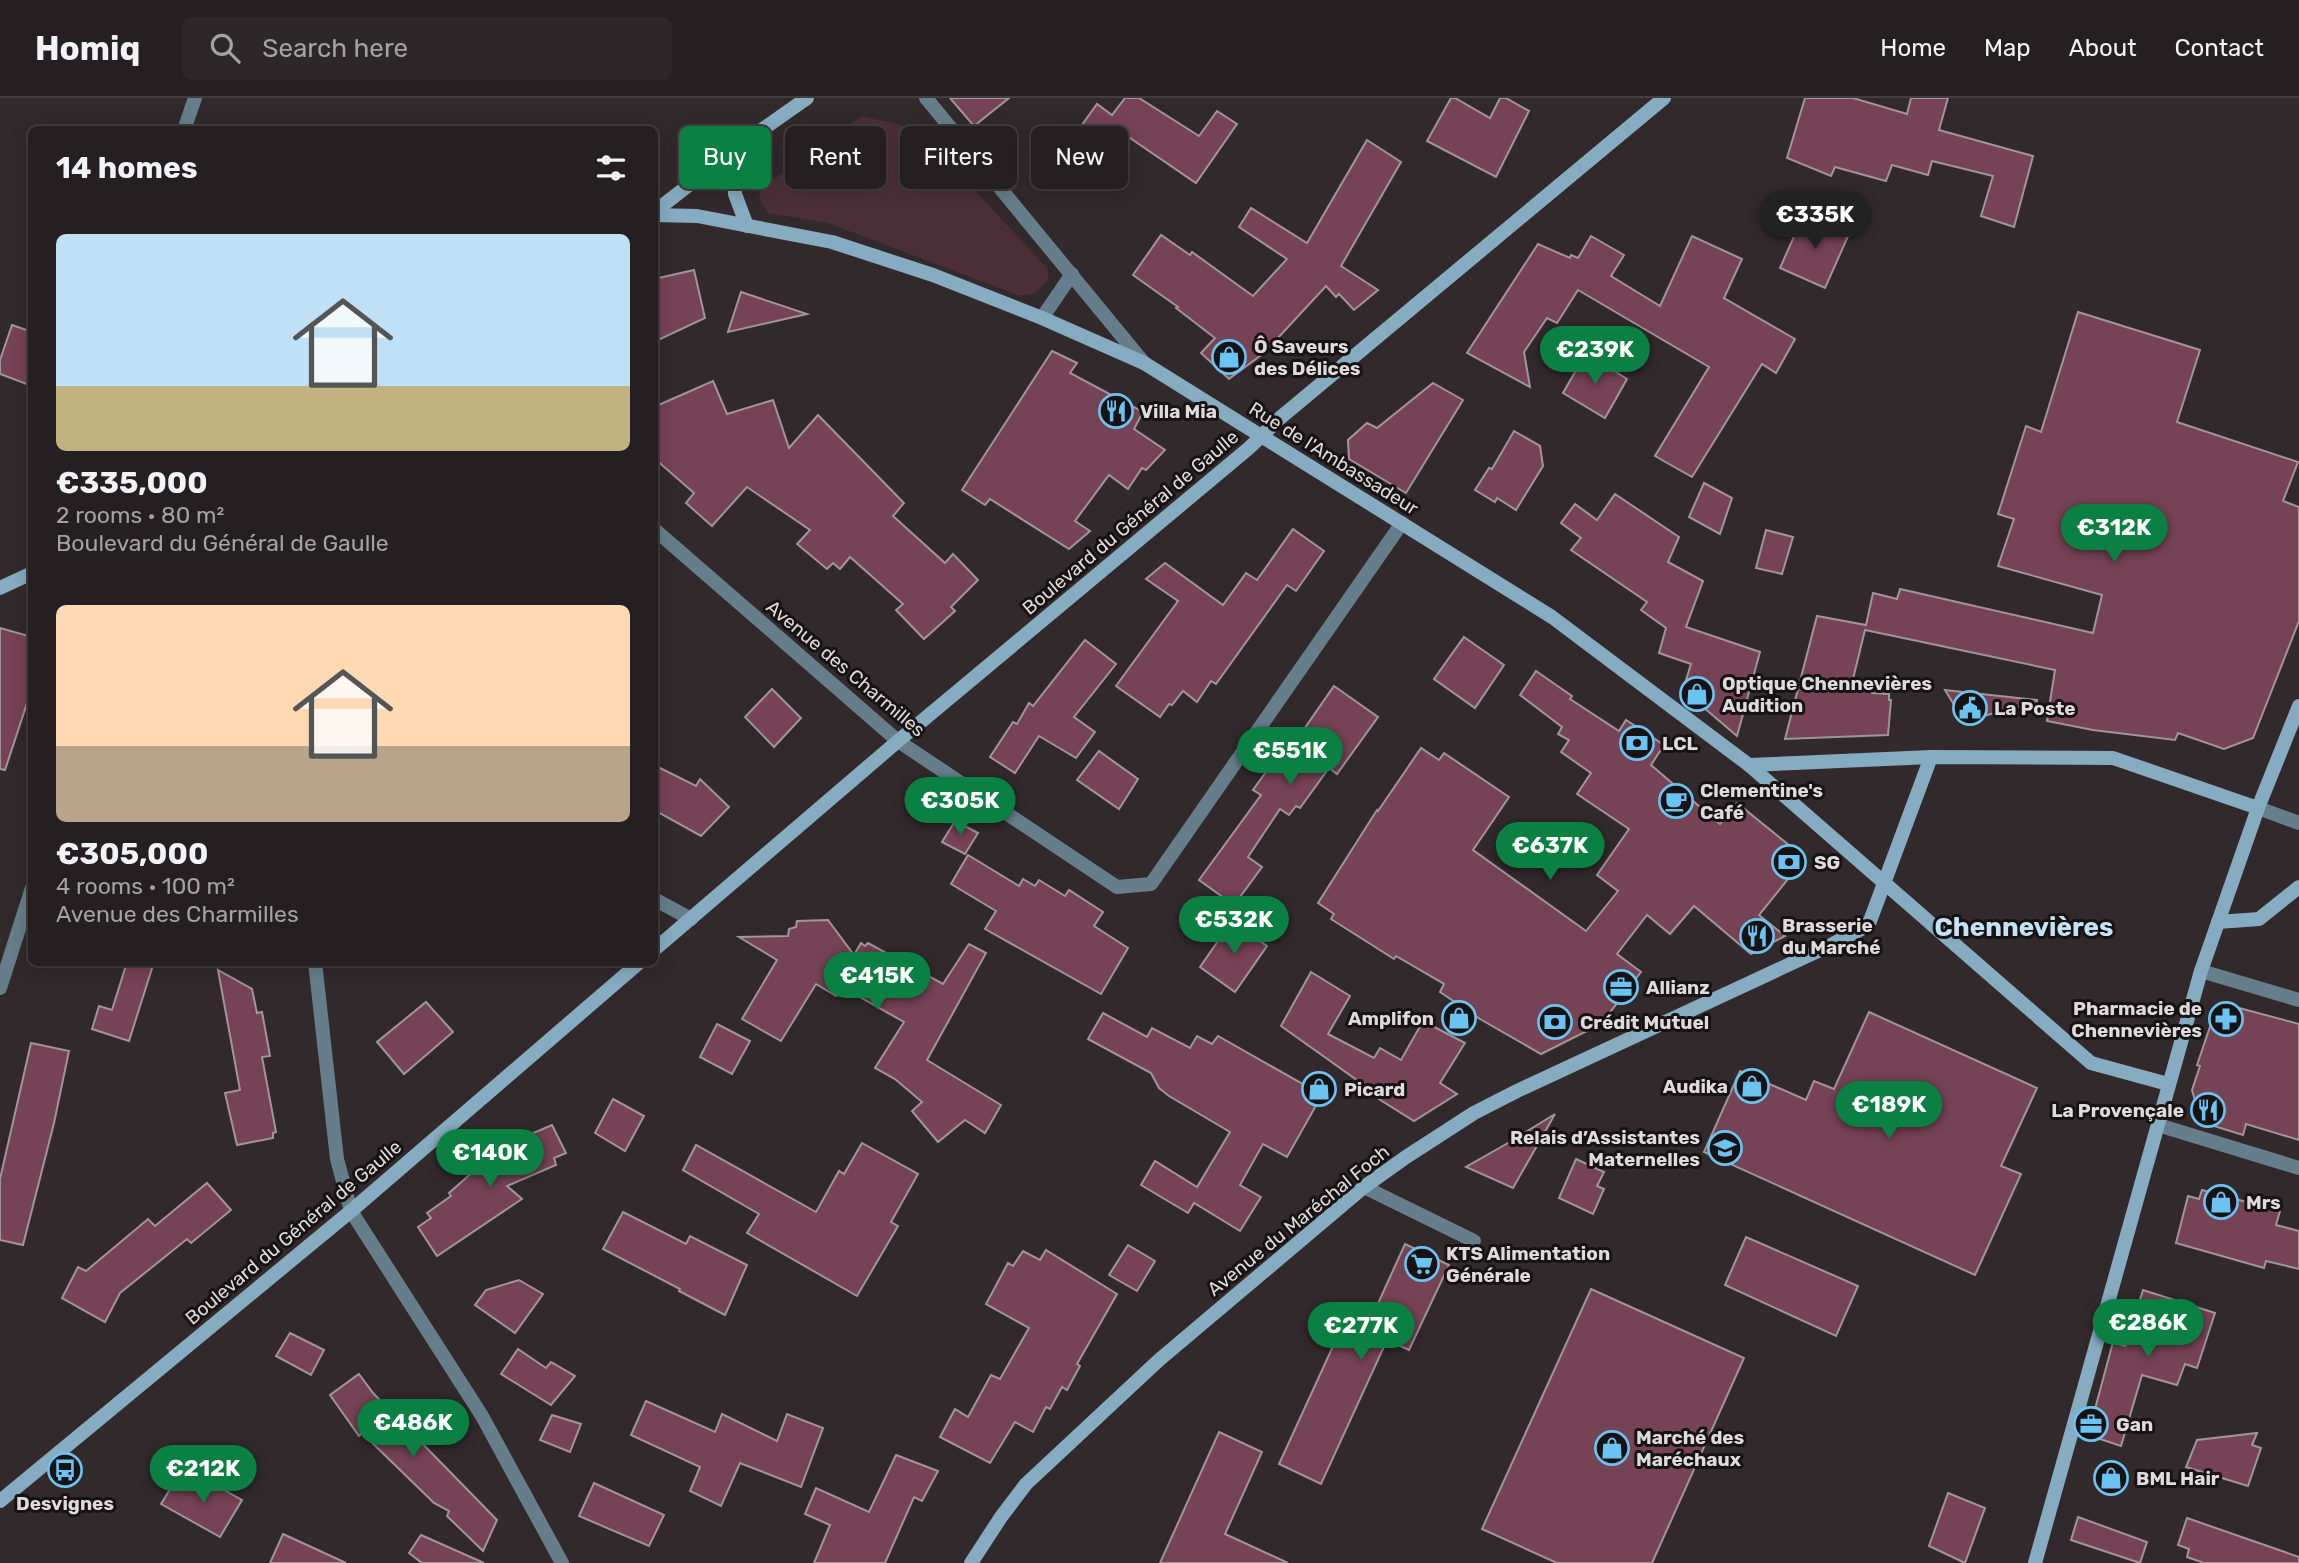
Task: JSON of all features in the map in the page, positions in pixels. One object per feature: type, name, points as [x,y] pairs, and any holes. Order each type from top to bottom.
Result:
[{"type":"main road","points":[[767,126],[807,98]]},
{"type":"main road","name":"Boulevard du Général de Gaulle","points":[[658,947],[898,741],[1250,448],[1354,356],[1664,98]]},
{"type":"main road","points":[[658,210],[685,189]]},
{"type":"main road","points":[[735,189],[747,226]]},
{"type":"main road","name":"Rue de l'Ambassadeur","points":[[658,213],[696,216],[832,242],[933,275],[1042,318],[1144,363],[1552,617],[1749,765],[2091,1063],[2168,1084]]},
{"type":"main road","points":[[0,588],[28,575]]},
{"type":"main road","points":[[2035,1563],[2201,971],[2258,808],[2299,706]]},
{"type":"main road","points":[[1749,765],[1931,757],[2113,758],[2258,808]]},
{"type":"main road","name":"Avenue du Maréchal Foch","points":[[971,1563],[1026,1484],[1062,1449],[1159,1360],[1364,1187],[1474,1113],[1506,1096],[1861,929],[1870,921],[1931,757]]},
{"type":"main road","points":[[2218,922],[2259,919],[2299,887]]},
{"type":"main road","name":"Boulevard du Général de Gaulle","points":[[0,1501],[351,1211],[635,966]]},
{"type":"street","points":[[185,126],[195,98]]},
{"type":"street","points":[[926,98],[1144,363]]},
{"type":"street","points":[[1042,318],[1072,274]]},
{"type":"street","name":"Avenue des Charmilles","points":[[658,532],[898,741],[1117,887],[1152,884],[1402,523]]},
{"type":"street","points":[[2258,808],[2299,823]]},
{"type":"street","points":[[0,988],[28,900]]},
{"type":"street","points":[[658,901],[691,919]]},
{"type":"street","points":[[315,966],[337,1158],[351,1211],[482,1416],[562,1563]]},
{"type":"street","points":[[2201,971],[2299,1000]]},
{"type":"street","points":[[2158,1125],[2299,1168]]},
{"type":"street","points":[[1364,1187],[1474,1241]]},
{"type":"shaded area","points":[[862,116],[905,126],[900,126],[900,189],[974,189],[1047,268],[1049,279],[1035,292],[1018,295],[828,223],[768,213],[759,198],[761,189],[771,189],[771,181],[785,171],[785,189],[886,189],[886,126],[848,126]]},
{"type":"building","points":[[950,98],[1009,98],[974,126]]},
{"type":"building","points":[[1125,98],[1139,98],[1199,136],[1217,111],[1237,124],[1196,183],[1128,137],[1128,126],[1081,126],[1097,104],[1112,115]]},
{"type":"building","points":[[1451,98],[1490,118],[1500,98],[1506,98],[1529,111],[1496,177],[1427,141]]},
{"type":"building","points":[[1805,98],[1853,98],[1907,114],[1911,98],[1948,98],[1939,130],[2033,156],[2014,227],[1981,216],[1993,176],[1932,161],[1928,175],[1892,165],[1886,181],[1835,167],[1831,176],[1787,158]]},
{"type":"building","points":[[1367,140],[1401,162],[1341,266],[1378,290],[1354,310],[1339,294],[1336,297],[1326,286],[1264,353],[1229,379],[1201,353],[1215,338],[1133,275],[1161,235],[1190,255],[1192,252],[1253,296],[1287,259],[1239,227],[1251,208],[1307,243]]},
{"type":"building","points":[[1804,214],[1849,234],[1825,288],[1780,268]]},
{"type":"building","points":[[1591,236],[1624,255],[1611,276],[1660,306],[1692,236],[1742,259],[1724,298],[1795,339],[1776,373],[1762,364],[1692,477],[1655,456],[1709,367],[1578,290],[1557,323],[1547,318],[1524,352],[1530,387],[1467,353],[1538,244],[1570,258],[1571,255],[1578,258]]},
{"type":"building","points":[[694,270],[705,318],[658,340],[658,278]]},
{"type":"building","points":[[741,292],[807,314],[728,332]]},
{"type":"building","points":[[2078,312],[2200,350],[2177,422],[2298,462],[2283,501],[2299,507],[2299,621],[2253,738],[2224,749],[2178,733],[2175,740],[2093,730],[2047,721],[2055,670],[1865,630],[1853,679],[1872,681],[1872,693],[1889,694],[1891,700],[1888,735],[1785,739],[1817,616],[1866,625],[1873,593],[1897,599],[1900,589],[2093,633],[2102,595],[1998,566],[2014,519],[1998,514],[2026,426],[2041,432]]},
{"type":"building","points":[[12,325],[28,331],[28,384],[0,374],[0,360]]},
{"type":"building","points":[[1052,351],[1077,363],[1070,373],[1143,412],[1134,429],[1165,450],[1146,470],[1142,468],[1128,489],[1109,475],[1075,521],[1090,531],[1069,549],[990,499],[985,505],[962,490]]},
{"type":"building","points":[[1586,353],[1627,379],[1605,418],[1563,393]]},
{"type":"building","points":[[713,381],[727,414],[773,400],[789,448],[818,415],[904,503],[893,516],[945,563],[953,554],[978,580],[951,607],[955,611],[924,639],[896,610],[903,604],[850,557],[840,569],[833,563],[827,569],[797,544],[810,530],[747,487],[712,526],[686,503],[694,493],[658,462],[658,405]]},
{"type":"building","points":[[1433,383],[1463,400],[1406,493],[1349,459],[1348,440],[1367,423],[1377,428]]},
{"type":"building","points":[[1514,431],[1540,446],[1543,466],[1516,510],[1497,498],[1495,502],[1475,490],[1489,468],[1492,469]]},
{"type":"building","points":[[1704,483],[1732,498],[1720,534],[1689,517]]},
{"type":"building","points":[[1615,494],[1679,537],[1668,562],[1703,581],[1686,627],[1760,652],[1737,736],[1683,690],[1691,664],[1659,653],[1666,628],[1641,610],[1647,602],[1571,550],[1581,538],[1561,523],[1575,504],[1597,520]]},
{"type":"building","points":[[1293,529],[1324,551],[1296,591],[1287,585],[1216,684],[1211,681],[1197,702],[1183,691],[1160,717],[1116,686],[1178,601],[1146,579],[1165,563],[1223,605],[1246,573],[1257,580]]},
{"type":"building","points":[[1766,530],[1793,537],[1782,574],[1756,568]]},
{"type":"building","points":[[0,628],[28,636],[28,700],[5,770],[0,769]]},
{"type":"building","points":[[1464,637],[1504,665],[1475,708],[1434,679]]},
{"type":"building","points":[[1085,640],[1116,664],[1074,717],[1095,732],[1076,758],[1039,736],[1015,773],[990,757],[1013,722],[1017,724],[1029,703],[1033,706]]},
{"type":"building","points":[[1536,671],[1572,696],[1570,699],[1619,731],[1626,720],[1664,745],[1651,765],[1720,824],[1737,803],[1805,858],[1759,915],[1785,936],[1751,954],[1694,906],[1670,934],[1647,915],[1617,954],[1641,972],[1601,1024],[1541,1054],[1440,992],[1444,984],[1396,956],[1394,959],[1331,919],[1334,914],[1318,903],[1377,810],[1421,748],[1439,760],[1444,753],[1509,797],[1473,850],[1586,931],[1618,891],[1597,875],[1629,829],[1577,794],[1591,773],[1561,752],[1569,740],[1558,734],[1562,727],[1520,695]]},
{"type":"building","points":[[1334,686],[1378,717],[1337,774],[1329,768],[1300,808],[1296,806],[1289,815],[1280,809],[1248,857],[1262,867],[1234,905],[1199,880],[1261,795],[1253,790],[1281,751],[1286,755]]},
{"type":"building","points":[[772,689],[801,718],[774,747],[745,717]]},
{"type":"building","points":[[1945,690],[2037,700],[2037,702],[1964,721]]},
{"type":"building","points":[[1099,751],[1138,779],[1119,809],[1077,780]]},
{"type":"building","points":[[658,767],[696,786],[700,779],[729,807],[701,836],[658,812]]},
{"type":"building","points":[[955,821],[978,833],[965,854],[942,842]]},
{"type":"building","points":[[968,855],[1019,886],[1023,879],[1035,886],[1039,880],[1065,896],[1069,890],[1103,912],[1094,926],[1128,948],[1101,994],[985,929],[996,911],[951,884]]},
{"type":"building","points":[[828,920],[854,955],[861,943],[865,946],[868,943],[943,984],[969,944],[986,953],[927,1060],[1001,1105],[985,1133],[965,1120],[938,1142],[912,1111],[922,1102],[895,1079],[875,1068],[904,1022],[842,987],[836,996],[816,984],[781,1041],[742,1019],[777,960],[739,937],[788,936],[789,929],[796,927],[797,921]]},
{"type":"building","points":[[1232,921],[1267,946],[1235,992],[1200,967]]},
{"type":"building","points":[[126,966],[153,966],[129,1041],[92,1029],[99,1006],[112,1010]]},
{"type":"building","points":[[218,970],[252,989],[257,1013],[262,1012],[270,1056],[262,1057],[276,1132],[273,1133],[273,1138],[237,1145],[225,1093],[240,1090]]},
{"type":"building","points":[[1311,972],[1350,996],[1328,1034],[1374,1058],[1380,1048],[1401,1060],[1423,1021],[1465,1043],[1440,1083],[1457,1094],[1414,1121],[1366,1091],[1368,1088],[1281,1026]]},
{"type":"building","points":[[426,1002],[453,1032],[404,1074],[377,1042]]},
{"type":"building","points":[[2228,1005],[2299,1024],[2299,1140],[2246,1124],[2243,1135],[2201,1122],[2192,1090],[2200,1066],[2197,1065],[2215,1012]]},
{"type":"building","points":[[1869,1012],[2037,1088],[2001,1166],[2021,1174],[1975,1275],[1704,1152],[1740,1071],[1806,1100],[1814,1081],[1834,1089]]},
{"type":"building","points":[[1103,1013],[1147,1037],[1152,1028],[1190,1048],[1197,1036],[1212,1044],[1218,1036],[1322,1095],[1287,1157],[1263,1144],[1240,1185],[1261,1197],[1240,1231],[1194,1203],[1188,1213],[1141,1185],[1155,1161],[1197,1187],[1230,1132],[1169,1096],[1159,1088],[1151,1073],[1088,1039]]},
{"type":"building","points":[[717,1024],[750,1041],[732,1074],[700,1057]]},
{"type":"building","points":[[31,1043],[69,1051],[23,1245],[0,1240],[0,1179]]},
{"type":"building","points":[[613,1099],[644,1116],[625,1151],[595,1133]]},
{"type":"building","points":[[1555,1114],[1513,1188],[1466,1167],[1508,1143]]},
{"type":"building","points":[[552,1125],[566,1153],[554,1158],[556,1165],[507,1186],[522,1199],[437,1256],[418,1227],[431,1218],[427,1213],[451,1196],[449,1193],[492,1155],[498,1161],[512,1142]]},
{"type":"building","points":[[862,1143],[918,1174],[891,1222],[898,1226],[857,1296],[747,1233],[759,1214],[683,1170],[696,1145],[816,1212],[839,1171],[844,1174]]},
{"type":"building","points":[[1576,1159],[1604,1172],[1597,1186],[1604,1189],[1593,1214],[1559,1198]]},
{"type":"building","points":[[207,1183],[231,1210],[191,1243],[187,1239],[120,1293],[105,1322],[62,1298],[78,1267],[86,1271],[148,1219],[155,1226]]},
{"type":"building","points":[[2202,1190],[2280,1211],[2276,1225],[2299,1231],[2299,1269],[2266,1261],[2264,1268],[2176,1243],[2188,1196],[2199,1199]]},
{"type":"building","points":[[623,1212],[686,1244],[690,1236],[747,1265],[725,1315],[603,1249]]},
{"type":"building","points":[[1746,1237],[1858,1286],[1836,1336],[1725,1285]]},
{"type":"building","points":[[1405,1244],[1449,1265],[1409,1350],[1387,1340],[1321,1484],[1279,1464],[1345,1320],[1366,1330]]},
{"type":"building","points":[[1128,1245],[1155,1261],[1137,1291],[1109,1275]]},
{"type":"building","points":[[1046,1250],[1117,1294],[1077,1364],[1080,1366],[1067,1390],[1062,1387],[1050,1409],[1046,1407],[1033,1432],[1015,1422],[990,1463],[940,1437],[955,1409],[968,1417],[991,1375],[1000,1379],[1029,1328],[986,1304],[1008,1263],[1013,1266],[1023,1251],[1040,1260]]},
{"type":"building","points":[[519,1280],[543,1294],[515,1333],[475,1305],[486,1290]]},
{"type":"building","name":"Marché des Maréchaux","points":[[1591,1289],[1744,1358],[1652,1563],[1557,1563],[1482,1529]]},
{"type":"building","points":[[2143,1290],[2215,1313],[2197,1368],[2185,1364],[2177,1385],[2142,1375],[2121,1446],[2088,1435],[2113,1342],[2125,1346]]},
{"type":"building","points":[[290,1333],[324,1350],[311,1375],[276,1356]]},
{"type":"building","points":[[518,1349],[546,1368],[551,1362],[575,1376],[551,1405],[501,1374]]},
{"type":"building","points":[[359,1374],[373,1393],[497,1520],[483,1551],[447,1516],[449,1511],[434,1503],[362,1433],[359,1436],[330,1395]]},
{"type":"building","points":[[646,1401],[715,1432],[722,1414],[777,1441],[787,1414],[823,1428],[801,1487],[740,1463],[721,1506],[690,1491],[700,1467],[631,1435]]},
{"type":"building","points":[[552,1415],[581,1424],[570,1452],[540,1440]]},
{"type":"building","points":[[1219,1432],[1262,1452],[1225,1534],[1288,1563],[1160,1563]]},
{"type":"building","points":[[2257,1433],[2252,1445],[2261,1448],[2248,1486],[2186,1467],[2197,1440]]},
{"type":"building","points":[[896,1455],[938,1471],[922,1501],[914,1497],[885,1563],[814,1563],[830,1525],[805,1514],[816,1488],[869,1512]]},
{"type":"building","points":[[177,1478],[199,1491],[206,1480],[242,1500],[220,1537],[161,1504]]},
{"type":"building","points":[[594,1483],[664,1515],[649,1546],[579,1516]]},
{"type":"building","points":[[1948,1493],[1985,1508],[1965,1563],[1929,1546]]},
{"type":"building","points":[[2078,1517],[2147,1542],[2140,1563],[2071,1540]]},
{"type":"building","points":[[2187,1518],[2299,1557],[2299,1563],[2204,1563],[2187,1557],[2189,1549],[2178,1545]]},
{"type":"building","points":[[283,1534],[346,1563],[270,1563]]},
{"type":"building","points":[[421,1535],[484,1563],[422,1563],[409,1553]]},
{"type":"place","name":"Ô Saveurs des Délices","points":[[1229,357]]},
{"type":"place","name":"Villa Mia","points":[[1116,411]]},
{"type":"place","name":"Optique Chennevières Audition","points":[[1697,694]]},
{"type":"place","name":"La Poste","points":[[1970,708]]},
{"type":"place","name":"LCL","points":[[1637,743]]},
{"type":"place","name":"Clementine's Café","points":[[1676,801]]},
{"type":"place","name":"SG","points":[[1789,862]]},
{"type":"place","name":"Brasserie du Marché","points":[[1757,936]]},
{"type":"place","name":"Allianz","points":[[1621,987]]},
{"type":"place","name":"Amplifon","points":[[1459,1018]]},
{"type":"place","name":"Pharmacie de Chennevières","points":[[2226,1019]]},
{"type":"place","name":"Crédit Mutuel","points":[[1555,1022]]},
{"type":"place","name":"Audika","points":[[1752,1086]]},
{"type":"place","name":"Picard","points":[[1319,1089]]},
{"type":"place","name":"La Provençale","points":[[2208,1110]]},
{"type":"place","name":"Relais d’Assistantes Maternelles","points":[[1725,1148]]},
{"type":"place","name":"Mrs","points":[[2221,1202]]},
{"type":"place","name":"KTS Alimentation Générale","points":[[1422,1264]]},
{"type":"place","name":"Gan","points":[[2091,1424]]},
{"type":"place","name":"Marché des Maréchaux","points":[[1612,1448]]},
{"type":"place","name":"Desvignes","points":[[65,1470]]},
{"type":"place","name":"BML Hair","points":[[2111,1478]]},
{"type":"district","name":"Chennevières","points":[[2024,927]]}]
